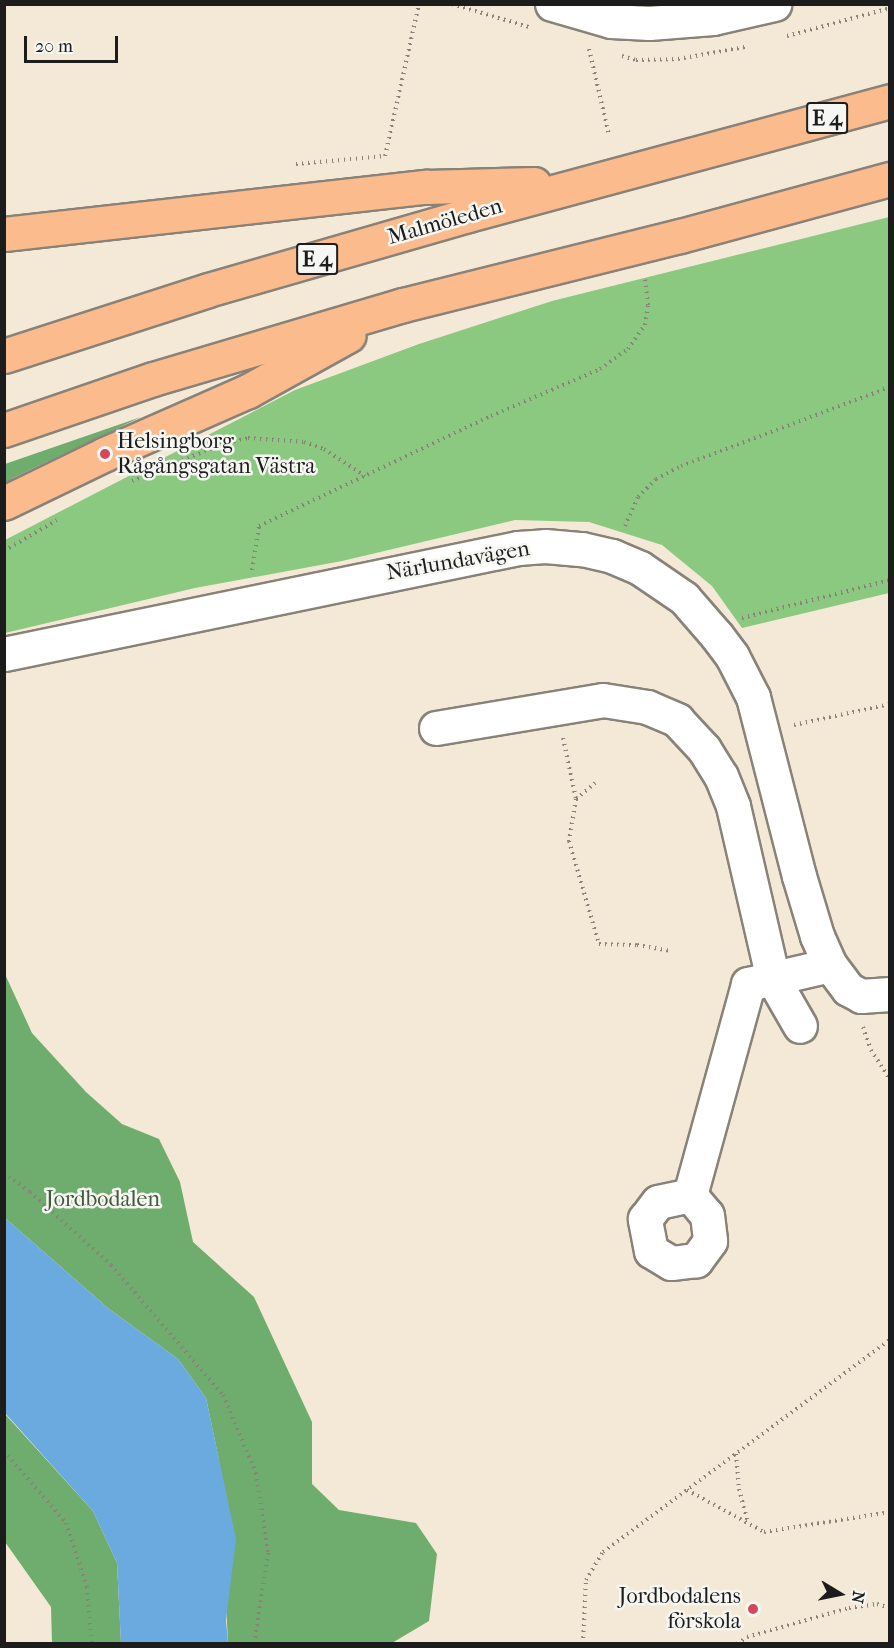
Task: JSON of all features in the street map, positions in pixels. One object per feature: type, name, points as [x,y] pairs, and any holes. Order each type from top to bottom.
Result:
[{"type":"highway","name":"Malmöleden","points":[[4,356],[208,290],[587,182],[890,101]]},
{"type":"highway","points":[[4,430],[153,379],[403,305],[680,236],[890,179]]},
{"type":"highway","points":[[4,234],[426,187],[587,182]]},
{"type":"highway","points":[[4,503],[105,454],[248,391],[403,305]]},
{"type":"street","points":[[552,4],[611,21],[649,23],[713,18],[774,4]]},
{"type":"street","name":"Närlundavägen","points":[[4,654],[518,548],[545,546],[582,549],[612,556],[640,568],[684,598],[710,626],[744,676],[753,697],[809,909],[830,965],[848,989],[854,992],[874,997],[890,994]]},
{"type":"street","points":[[436,728],[603,700],[647,706],[677,720],[704,749],[721,776],[733,806],[773,979],[800,1026]]},
{"type":"street","points":[[690,1195],[748,984],[830,965]]},
{"type":"path","points":[[296,164],[385,156],[419,4]]},
{"type":"path","points":[[588,45],[609,135]]},
{"type":"path","points":[[255,601],[251,562],[259,526],[491,416],[600,369],[628,349],[645,325],[648,305],[645,279]]},
{"type":"path","points":[[612,556],[638,497],[656,479],[681,466],[890,387]]},
{"type":"path","points":[[132,481],[222,444],[248,438],[304,442],[324,449],[365,476]]},
{"type":"path","points":[[4,551],[57,520]]},
{"type":"path","points":[[710,626],[890,580]]},
{"type":"path","points":[[762,733],[890,704]]},
{"type":"path","points":[[556,708],[576,799],[569,841],[599,944],[637,945],[671,951]]},
{"type":"path","points":[[576,799],[595,783]]},
{"type":"path","points":[[862,1024],[871,1050],[890,1079]]},
{"type":"path","points":[[4,1173],[30,1192],[111,1265],[224,1395],[256,1473],[268,1553],[254,1644]]},
{"type":"path","points":[[583,1644],[586,1580],[603,1552],[890,1340]]},
{"type":"path","points":[[4,1452],[66,1523],[87,1587],[93,1644]]},
{"type":"path","points":[[736,1454],[738,1489],[748,1524]]},
{"type":"path","points":[[687,1490],[764,1532],[890,1512]]},
{"type":"path","points":[[737,1644],[747,1638],[849,1608],[877,1604],[890,1608]]},
{"type":"green space","points":[[889,217],[889,593],[742,628],[712,586],[662,545],[589,522],[515,520],[342,561],[195,588],[5,633],[5,540],[295,390],[419,344],[552,301]]},
{"type":"green space","points":[[141,417],[15,477],[5,483],[5,464]]},
{"type":"green space","name":"Jordbodalen","points":[[4,972],[32,1033],[86,1092],[122,1124],[159,1139],[180,1182],[193,1242],[254,1297],[312,1422],[312,1484],[339,1510],[416,1523],[437,1554],[429,1621],[392,1643],[228,1643],[219,1460],[206,1398],[178,1359],[109,1309],[5,1218]]},
{"type":"green space","points":[[4,1413],[93,1511],[117,1563],[121,1643],[52,1643],[51,1607],[5,1542]]},
{"type":"water","points":[[5,1218],[109,1309],[178,1359],[206,1398],[236,1539],[226,1620],[228,1643],[121,1643],[117,1563],[93,1511],[5,1413]]},
{"type":"place","name":"Helsingborg Rågångsgatan Västra","points":[[105,454]]},
{"type":"place","name":"Jordbodalens förskola","points":[[753,1609]]}]
